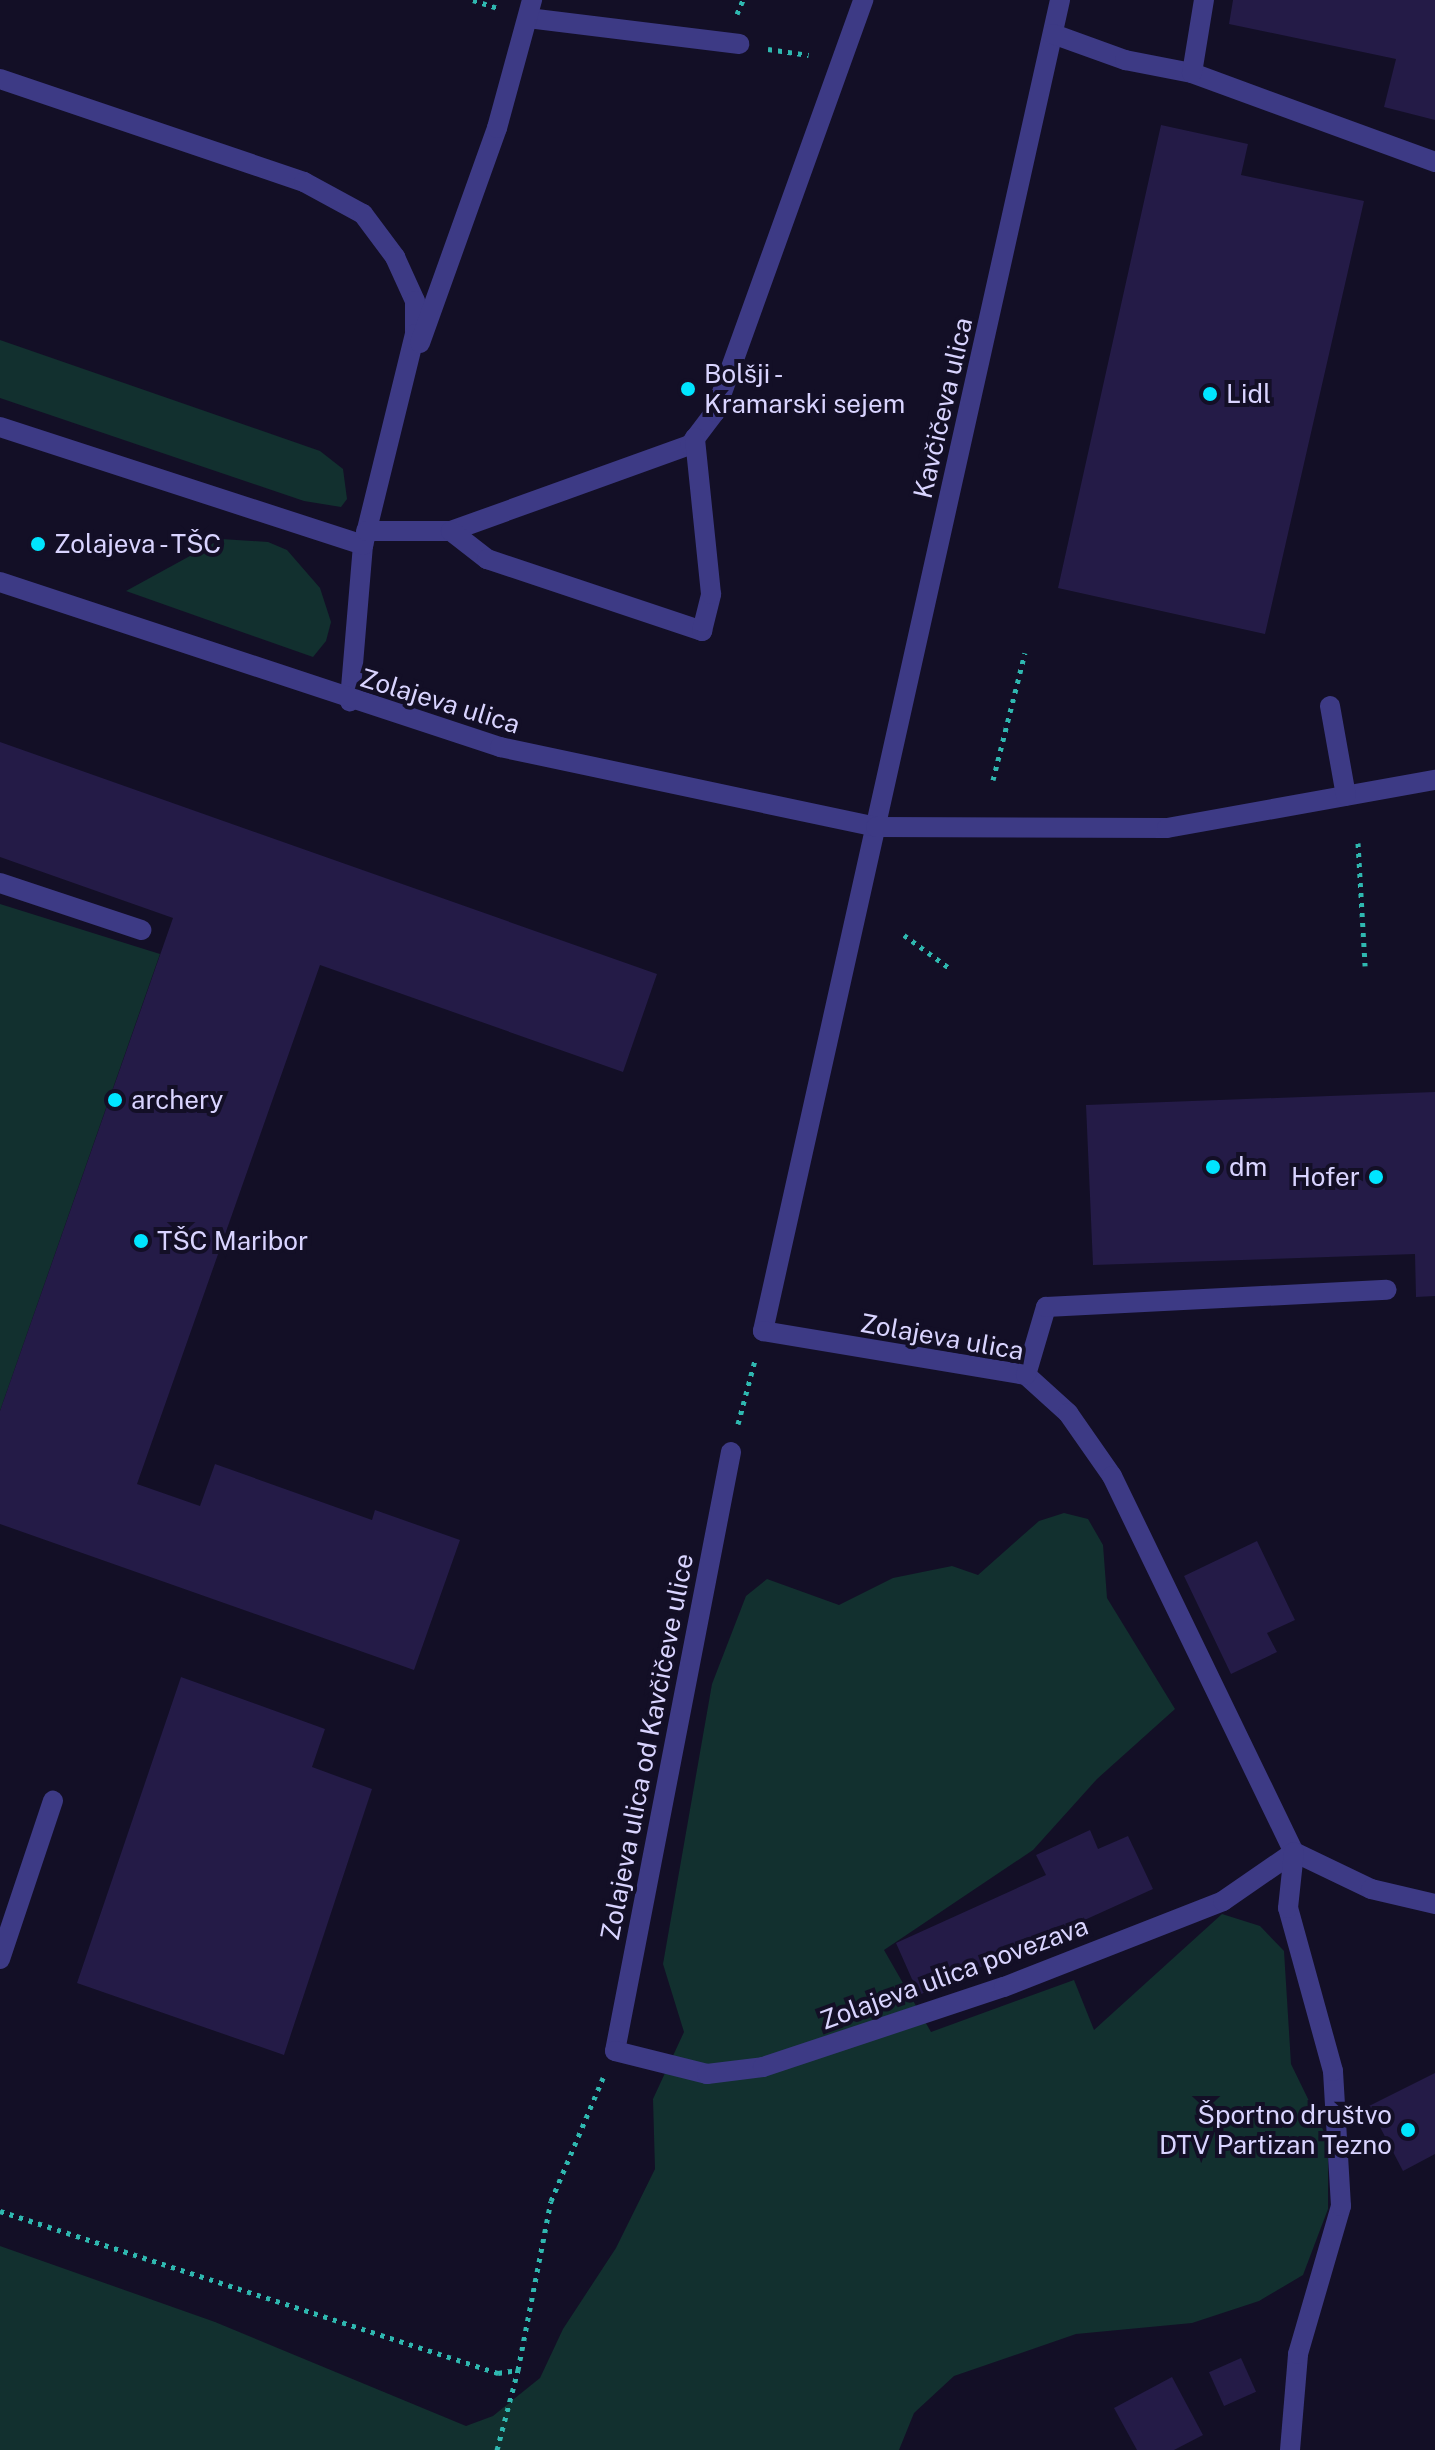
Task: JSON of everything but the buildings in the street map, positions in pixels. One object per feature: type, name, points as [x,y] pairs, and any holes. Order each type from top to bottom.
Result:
[{"type":"street","points":[[0,427],[364,538],[451,531],[641,466],[695,438],[715,412],[863,0]]},
{"type":"street","name":"Kavčičeva ulica","points":[[876,827],[1060,0]]},
{"type":"street","points":[[1192,73],[1204,0]]},
{"type":"street","points":[[350,701],[364,538],[410,369],[497,128],[530,9],[739,44]]},
{"type":"street","points":[[1053,34],[1125,60],[1192,73],[1435,162]]},
{"type":"street","points":[[0,79],[304,182],[363,214],[395,257],[415,301],[410,369]]},
{"type":"street","points":[[451,531],[487,559],[702,631],[711,594],[695,438]]},
{"type":"street","name":"Zolajeva ulica","points":[[0,582],[350,701],[580,768],[876,827],[1167,828],[1435,780]]},
{"type":"street","points":[[1330,706],[1346,796]]},
{"type":"street","points":[[763,1331],[876,827]]},
{"type":"street","points":[[0,883],[141,930]]},
{"type":"street","points":[[1026,1375],[1046,1307],[1387,1290]]},
{"type":"street","name":"Zolajeva ulica","points":[[763,1331],[1026,1375],[1068,1413],[1112,1476],[1294,1852]]},
{"type":"street","name":"Zolajeva ulica od Kavčičeve ulice","points":[[615,2051],[731,1452]]},
{"type":"street","points":[[0,1959],[53,1801]]},
{"type":"street","points":[[1290,2450],[1298,2354],[1341,2206],[1333,2071],[1288,1908],[1294,1852],[1371,1889],[1435,1904]]},
{"type":"street","name":"Zolajeva ulica povezava","points":[[615,2051],[707,2074],[763,2067],[1004,1987],[1223,1901],[1294,1852]]},
{"type":"path","points":[[739,44],[843,60]]},
{"type":"path","points":[[993,780],[1025,653]]},
{"type":"path","points":[[1358,843],[1365,966]]},
{"type":"path","points":[[904,935],[952,970]]},
{"type":"path","points":[[731,1452],[763,1331]]},
{"type":"path","points":[[497,2450],[518,2370],[551,2201],[615,2051]]},
{"type":"path","points":[[0,2211],[498,2373],[518,2370]]},
{"type":"green space","points":[[0,340],[320,451],[343,469],[347,499],[341,507],[304,501],[0,398]]},
{"type":"green space","points":[[221,539],[268,542],[287,550],[320,588],[331,622],[326,641],[313,657],[126,591]]},
{"type":"green space","points":[[0,904],[160,954],[0,1411]]},
{"type":"green space","points":[[1064,1513],[1088,1519],[1103,1545],[1107,1598],[1175,1709],[1097,1779],[1033,1850],[884,1950],[931,2032],[1074,1980],[1094,2030],[1222,1914],[1260,1926],[1284,1951],[1291,2064],[1328,2140],[1328,2209],[1303,2275],[1259,2301],[1192,2323],[1076,2334],[954,2376],[914,2413],[899,2450],[0,2450],[0,2246],[215,2322],[466,2426],[493,2416],[540,2378],[563,2329],[616,2248],[655,2169],[653,2099],[684,2032],[663,1964],[712,1684],[746,1596],[767,1579],[839,1605],[893,1578],[952,1566],[978,1575],[1039,1521]]},
{"type":"place","name":"Bolšji - Kramarski sejem","points":[[688,389]]},
{"type":"place","name":"Lidl","points":[[1210,394]]},
{"type":"place","name":"Zolajeva - TŠC","points":[[38,544]]},
{"type":"place","name":"archery","points":[[115,1100]]},
{"type":"place","name":"dm","points":[[1213,1167]]},
{"type":"place","name":"Hofer","points":[[1376,1177]]},
{"type":"place","name":"TŠC Maribor","points":[[141,1241]]},
{"type":"place","name":"Športno društvo DTV Partizan Tezno","points":[[1408,2130]]}]
